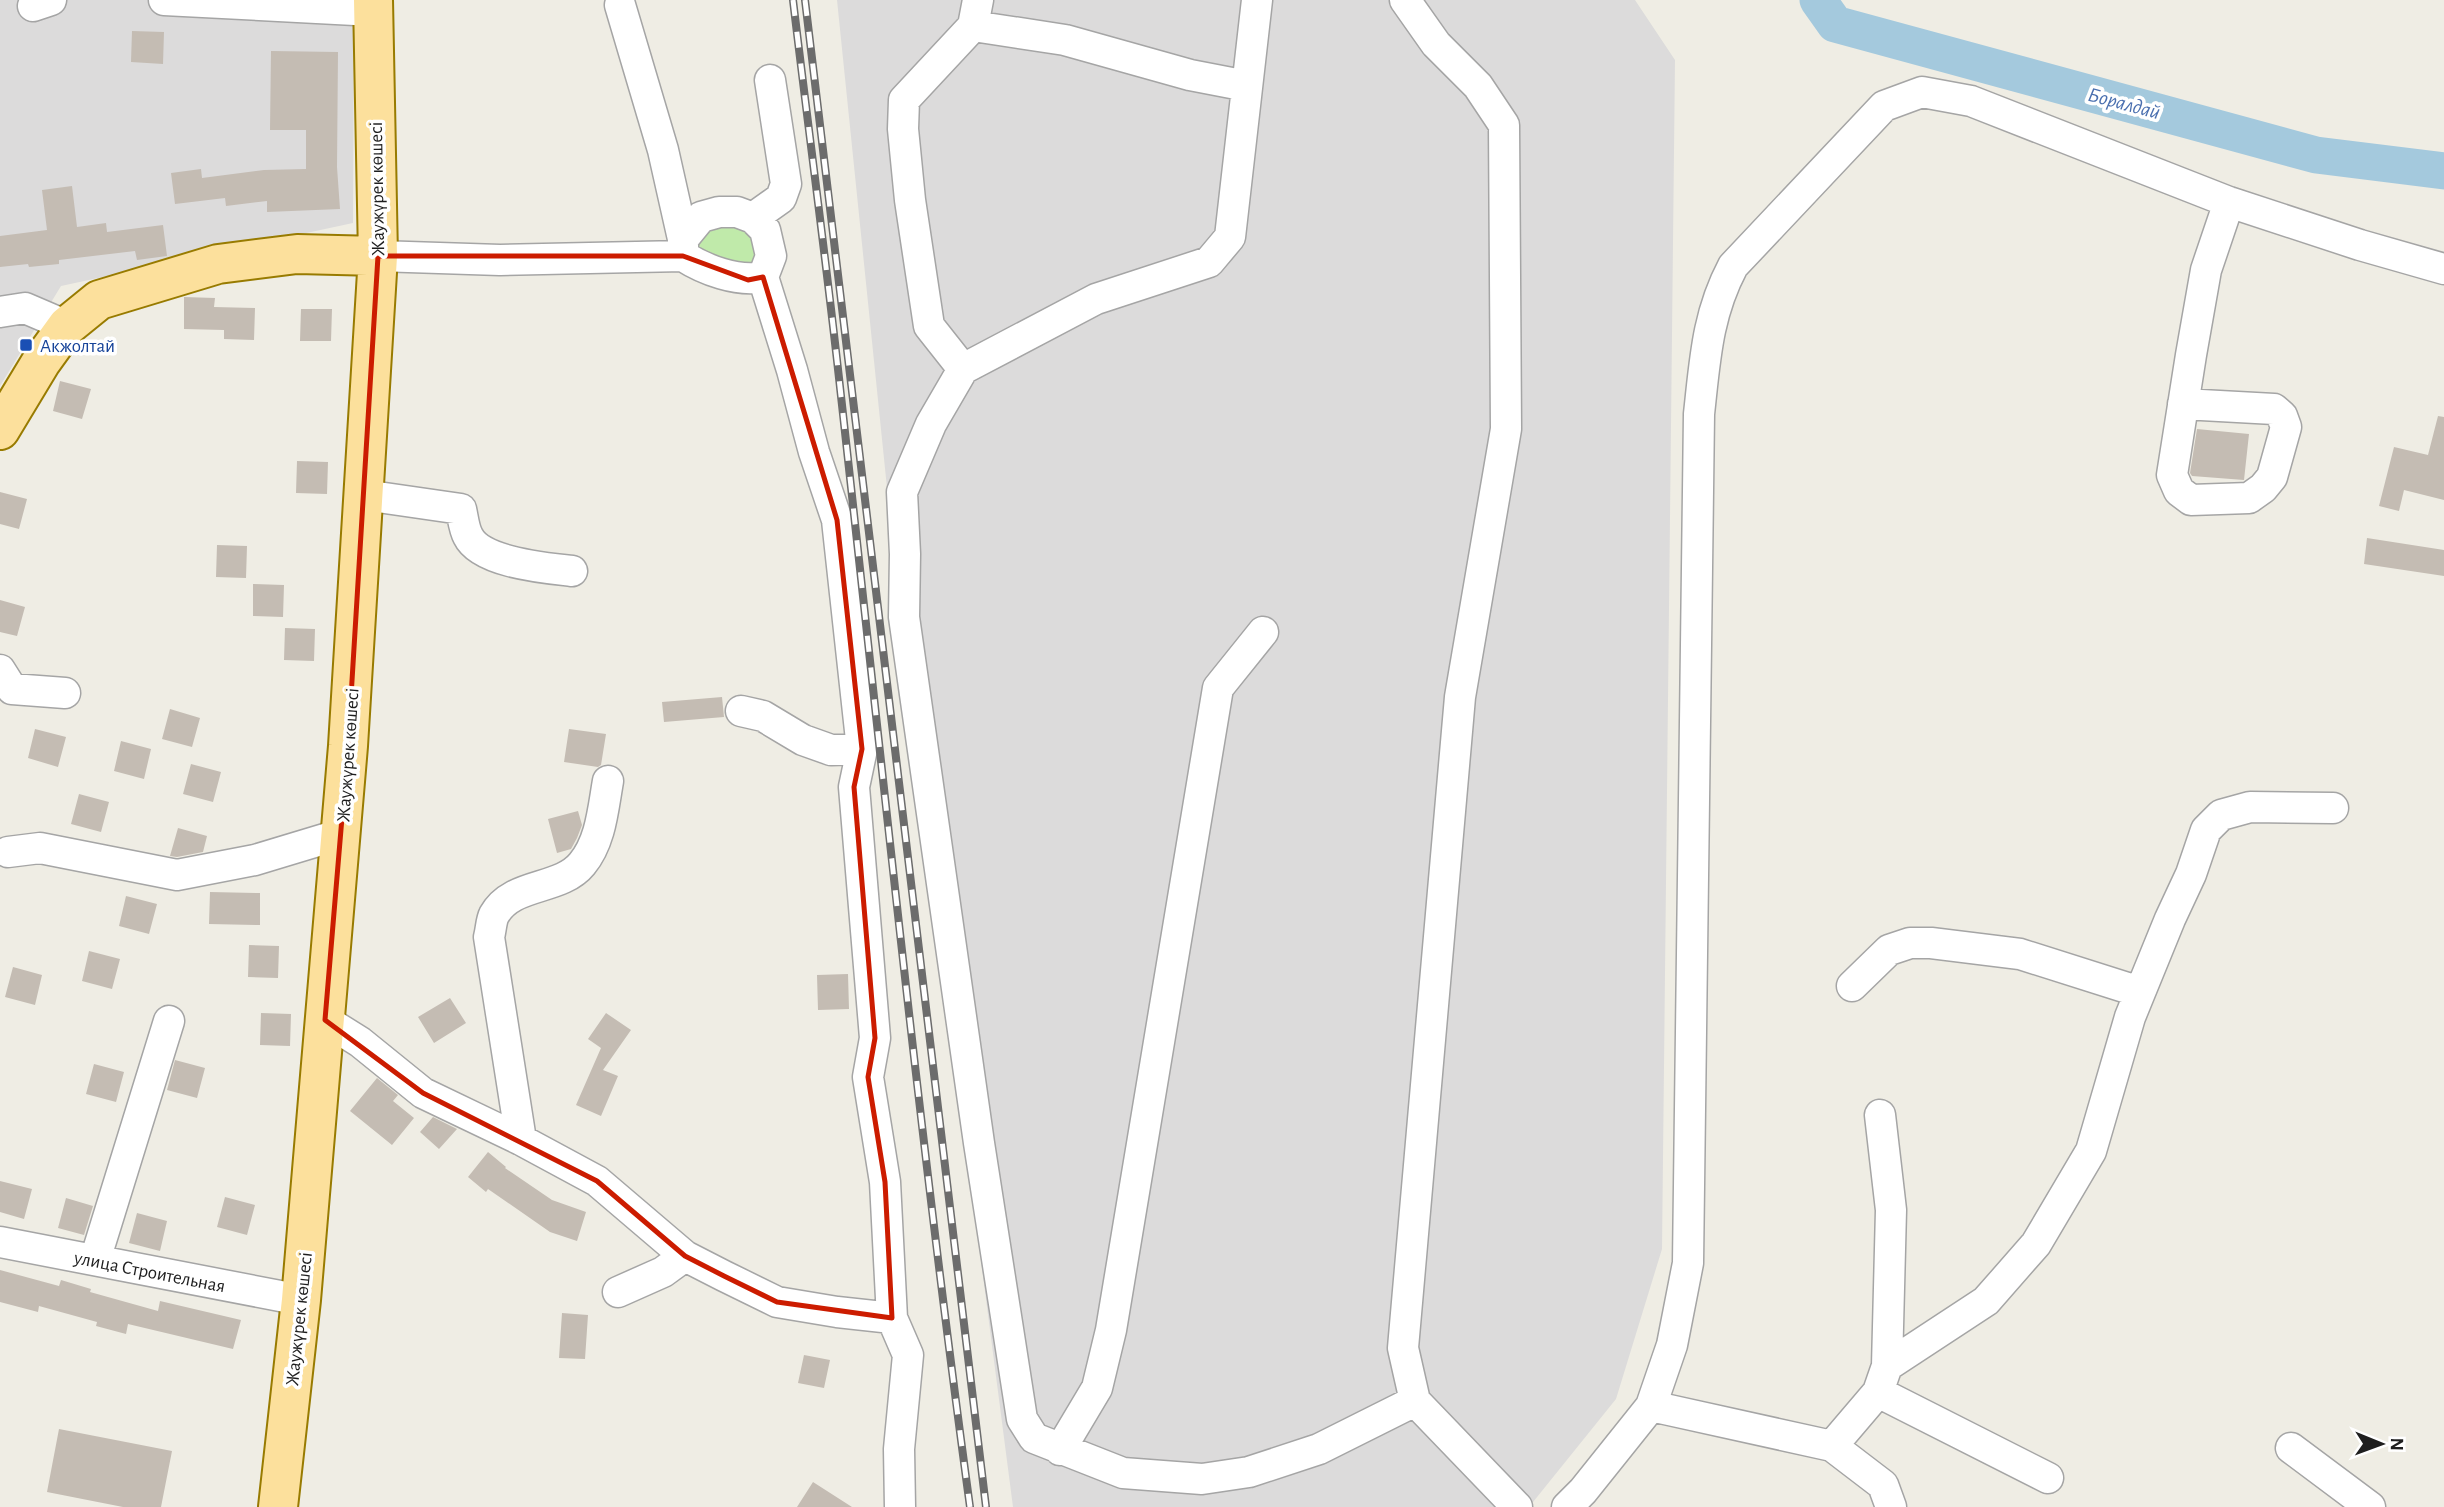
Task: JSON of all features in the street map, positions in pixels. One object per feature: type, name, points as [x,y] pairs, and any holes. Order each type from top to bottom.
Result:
[{"type":"main road","name":"Жаужүрек көшесі","points":[[278,1507],[301,1300],[341,834],[363,495],[378,256],[374,5]]},
{"type":"main road","points":[[0,430],[41,362],[67,326],[99,300],[218,264],[297,254],[378,256]]},
{"type":"street","points":[[164,0],[374,5]]},
{"type":"street","points":[[1257,0],[1230,237],[1209,262],[1096,299],[963,369],[931,424],[902,492],[904,617],[979,1143],[1022,1419],[1034,1438],[1123,1473],[1202,1479],[1249,1472],[1319,1449],[1415,1401]]},
{"type":"street","points":[[1405,0],[1436,44],[1478,86],[1504,125],[1506,429],[1460,697],[1403,1348],[1415,1401],[1517,1507]]},
{"type":"street","points":[[620,5],[663,150],[683,248],[695,264],[748,280],[763,277]]},
{"type":"street","points":[[963,369],[929,326],[910,200],[903,129],[904,100],[975,13],[1191,75],[1247,86]]},
{"type":"street","points":[[753,218],[781,198],[786,184],[770,80]]},
{"type":"street","points":[[1567,1507],[1651,1406],[1672,1345],[1688,1263],[1699,414],[1708,334],[1720,291],[1733,266],[1884,106],[1922,92],[1971,101],[2229,202],[2444,269]]},
{"type":"street","points":[[2183,404],[2206,270],[2229,202]]},
{"type":"street","points":[[683,248],[701,217],[719,212],[737,212],[753,218],[765,230],[771,256],[763,277],[814,452],[837,520],[862,749],[854,787],[875,1038],[868,1077],[885,1182],[892,1318],[908,1355],[899,1449],[900,1507]]},
{"type":"street","points":[[378,256],[500,260],[683,248]]},
{"type":"street","points":[[0,312],[25,308],[67,326]]},
{"type":"street","points":[[363,495],[461,509],[468,538],[486,552],[524,566],[572,571]]},
{"type":"street","points":[[1060,1450],[1097,1388],[1111,1330],[1218,688],[1263,632]]},
{"type":"street","points":[[0,670],[12,689],[65,693]]},
{"type":"street","points":[[741,711],[763,716],[803,740],[831,750],[862,749]]},
{"type":"street","points":[[521,1140],[489,937],[494,916],[509,899],[542,884],[569,876],[583,863],[599,832],[608,781]]},
{"type":"street","points":[[1832,1446],[1882,1379],[1986,1301],[2036,1244],[2091,1151],[2118,1053],[2140,992],[2191,874],[2206,830],[2221,815],[2250,807],[2333,808]]},
{"type":"street","points":[[8,852],[40,848],[177,875],[255,860],[341,834]]},
{"type":"street","points":[[1852,986],[1889,950],[1910,943],[1931,943],[2020,954],[2140,992]]},
{"type":"street","points":[[325,1020],[360,1042],[423,1093],[521,1140],[597,1181],[685,1256],[777,1302],[892,1318]]},
{"type":"street","points":[[95,1260],[169,1021]]},
{"type":"street","points":[[1880,1115],[1891,1210],[1882,1379]]},
{"type":"street","name":"улица Строительная","points":[[0,1242],[301,1300]]},
{"type":"street","points":[[618,1292],[663,1272],[685,1256]]},
{"type":"street","points":[[1882,1379],[2048,1478]]},
{"type":"street","points":[[1651,1406],[1832,1446],[1883,1485],[1891,1507]]},
{"type":"street","points":[[2291,1448],[2370,1507]]},
{"type":"highlighted area","points":[[378,256],[683,256],[748,280],[763,277],[837,520],[862,749],[854,787],[875,1038],[868,1077],[885,1182],[892,1318],[777,1302],[685,1256],[597,1181],[423,1093],[325,1020],[348,746]]},
{"type":"shaded area","points":[[0,0],[354,0],[353,223],[61,286],[0,386]]},
{"type":"shaded area","points":[[837,0],[1635,0],[1675,60],[1662,1249],[1616,1399],[1529,1507],[1013,1507],[911,722]]},
{"type":"green space","points":[[723,222],[759,230],[759,266],[700,257],[694,244],[708,228]]},
{"type":"building","points":[[132,31],[164,32],[163,64],[131,62]]},
{"type":"building","points":[[271,51],[338,52],[337,167],[340,209],[267,212],[267,201],[226,206],[225,198],[175,204],[171,173],[201,169],[202,178],[264,170],[306,169],[306,130],[270,130]]},
{"type":"building","points":[[72,186],[77,227],[106,223],[107,232],[163,225],[167,256],[137,260],[135,251],[59,260],[59,264],[0,267],[0,236],[47,230],[42,190]]},
{"type":"building","points":[[184,297],[215,298],[214,307],[255,308],[254,340],[224,339],[224,330],[184,329]]},
{"type":"building","points":[[301,309],[332,309],[331,341],[300,341]]},
{"type":"building","points":[[60,381],[91,389],[82,419],[53,411]]},
{"type":"building","points":[[2438,416],[2444,417],[2444,500],[2404,490],[2399,511],[2379,506],[2394,447],[2428,455]]},
{"type":"building","points":[[2197,429],[2249,434],[2244,480],[2192,476],[2190,473]]},
{"type":"building","points":[[297,461],[328,462],[327,494],[296,493]]},
{"type":"building","points":[[0,492],[27,499],[19,529],[0,524]]},
{"type":"building","points":[[2367,538],[2444,550],[2444,576],[2364,564]]},
{"type":"building","points":[[217,545],[247,546],[246,578],[216,577]]},
{"type":"building","points":[[253,584],[284,585],[283,617],[253,616]]},
{"type":"building","points":[[0,600],[25,607],[17,636],[0,632]]},
{"type":"building","points":[[285,628],[315,629],[314,661],[284,660]]},
{"type":"building","points":[[722,697],[724,717],[664,722],[662,702]]},
{"type":"building","points":[[170,709],[200,718],[192,747],[162,739]]},
{"type":"building","points":[[35,729],[66,737],[58,767],[28,758]]},
{"type":"building","points":[[569,729],[606,734],[601,765],[598,767],[564,762]]},
{"type":"building","points":[[121,741],[151,749],[144,779],[114,771]]},
{"type":"building","points":[[191,764],[221,772],[213,802],[183,794]]},
{"type":"building","points":[[79,794],[109,802],[101,832],[71,824]]},
{"type":"building","points":[[578,811],[582,825],[577,838],[571,849],[557,853],[548,819]]},
{"type":"building","points":[[178,828],[207,836],[203,852],[170,856]]},
{"type":"building","points":[[210,892],[260,893],[260,925],[209,924]]},
{"type":"building","points":[[126,896],[157,904],[149,934],[119,926]]},
{"type":"building","points":[[249,945],[279,946],[278,978],[248,977]]},
{"type":"building","points":[[89,951],[120,959],[112,989],[82,981]]},
{"type":"building","points":[[13,967],[42,975],[35,1005],[5,997]]},
{"type":"building","points":[[848,974],[849,1009],[818,1010],[817,975]]},
{"type":"building","points":[[450,998],[466,1023],[434,1043],[418,1017]]},
{"type":"building","points":[[261,1013],[291,1014],[290,1046],[260,1045]]},
{"type":"building","points":[[606,1013],[631,1030],[603,1070],[618,1076],[601,1116],[576,1105],[601,1048],[588,1039]]},
{"type":"building","points":[[175,1060],[205,1068],[197,1098],[167,1090]]},
{"type":"building","points":[[94,1064],[124,1072],[116,1102],[86,1094]]},
{"type":"building","points":[[377,1078],[398,1095],[393,1101],[414,1118],[392,1145],[350,1111]]},
{"type":"building","points":[[433,1117],[457,1129],[439,1149],[420,1132]]},
{"type":"building","points":[[488,1152],[505,1168],[552,1200],[586,1212],[577,1241],[550,1232],[488,1189],[486,1192],[468,1177]]},
{"type":"building","points":[[0,1181],[32,1189],[24,1219],[0,1212]]},
{"type":"building","points":[[225,1197],[255,1205],[247,1235],[217,1227]]},
{"type":"building","points":[[66,1198],[93,1206],[84,1235],[58,1228]]},
{"type":"building","points":[[137,1213],[167,1221],[160,1251],[129,1243]]},
{"type":"building","points":[[0,1270],[59,1286],[61,1280],[91,1289],[90,1292],[158,1311],[160,1301],[241,1320],[233,1349],[128,1324],[126,1334],[96,1326],[97,1322],[39,1306],[38,1312],[0,1302]]},
{"type":"building","points":[[562,1313],[588,1315],[585,1359],[559,1358]]},
{"type":"building","points":[[804,1355],[830,1360],[824,1388],[798,1383]]},
{"type":"building","points":[[59,1429],[172,1451],[161,1507],[123,1507],[47,1492]]},
{"type":"building","points":[[813,1482],[852,1507],[797,1507]]},
{"type":"waterway","name":"Боралдай","points":[[1818,0],[1835,24],[2316,155],[2444,171]]},
{"type":"railway","points":[[793,0],[834,331],[917,1084],[970,1507]]},
{"type":"railway","points":[[805,0],[986,1507]]},
{"type":"place","name":"Акжолтай","points":[[26,345]]}]
